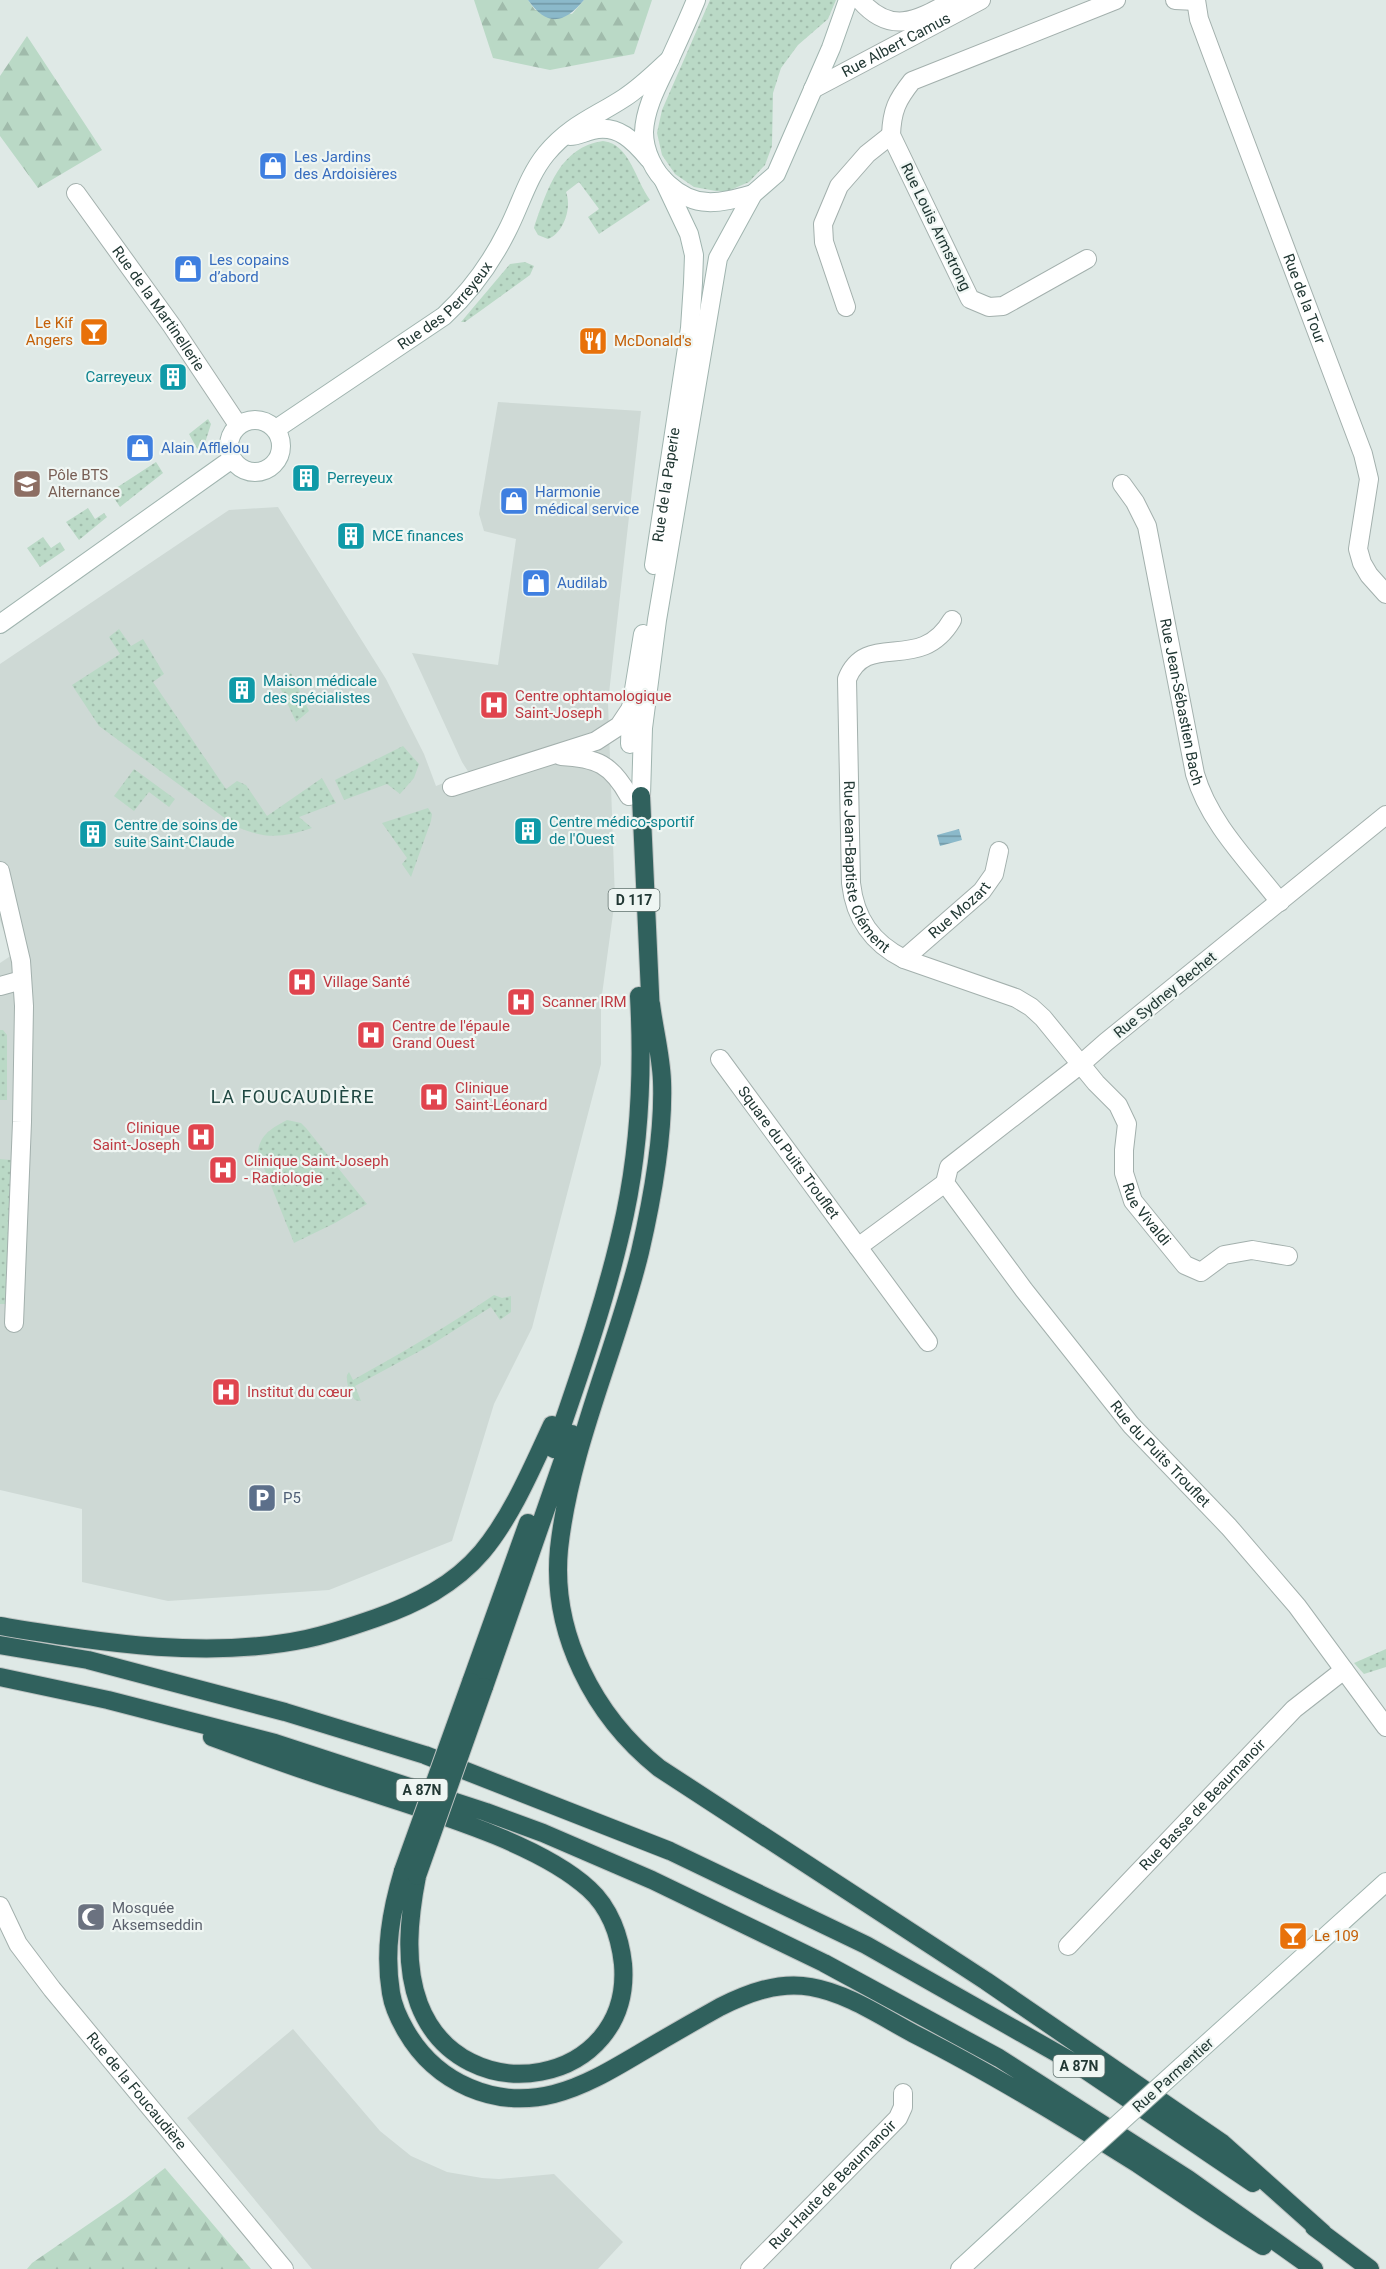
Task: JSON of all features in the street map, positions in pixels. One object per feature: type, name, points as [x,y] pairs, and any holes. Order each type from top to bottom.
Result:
[{"type":"highway","name":"D 117","points":[[635,796],[651,1004],[650,1111],[640,1161]]},
{"type":"highway","name":"D 117","points":[[635,796],[641,1038],[640,1161]]},
{"type":"highway","points":[[651,1004],[662,1080],[652,1192],[627,1306],[570,1485],[559,1551],[560,1588],[567,1631],[573,1651],[593,1693],[628,1740],[659,1768],[986,1981],[1194,2123],[1222,2143],[1323,2233]]},
{"type":"highway","points":[[478,1685],[590,1345],[640,1161]]},
{"type":"highway","points":[[640,1161],[633,1233],[603,1343],[410,1873],[395,1898],[388,1938],[391,1995],[402,2023],[421,2053],[438,2070],[470,2088],[506,2098],[539,2097],[587,2083],[740,1997],[783,1985],[810,1986],[849,2001],[1003,2082],[1130,2159],[1216,2218],[1303,2269]]},
{"type":"highway","points":[[0,1626],[136,1645],[195,1649],[283,1644],[330,1634],[400,1610],[422,1599],[455,1577],[482,1552],[502,1524],[541,1450],[590,1345]]},
{"type":"highway","name":"A 87N","points":[[0,1645],[88,1660],[296,1715],[425,1755],[670,1851],[866,1946],[1078,2065],[1217,2158],[1370,2269]]},
{"type":"highway","name":"A 87N","points":[[0,1677],[108,1700],[275,1743],[413,1787],[543,1833],[652,1880],[824,1963],[999,2058],[1188,2179],[1314,2269]]},
{"type":"highway","points":[[108,1700],[316,1775],[467,1825],[534,1854],[578,1880],[608,1912],[615,1929],[622,1960],[623,1985],[619,2001],[612,2018],[592,2047],[558,2069],[541,2073],[511,2075],[476,2066],[443,2042],[419,2004],[412,1978],[410,1873]]},
{"type":"street","points":[[649,159],[644,132],[649,108],[696,0]]},
{"type":"street","points":[[565,137],[578,136],[595,129],[613,130],[629,138],[649,159],[663,179],[681,196],[704,203],[727,201],[753,194],[776,174],[839,30],[848,0]]},
{"type":"street","name":"Rue Albert Camus","points":[[860,0],[868,9],[886,19],[906,22],[916,20],[954,0]]},
{"type":"street","name":"Rue Albert Camus","points":[[813,89],[981,0]]},
{"type":"street","points":[[846,307],[824,242],[823,224],[839,186],[867,153],[891,135],[892,118],[898,99],[912,81],[1116,0]]},
{"type":"street","points":[[1175,0],[1196,0]]},
{"type":"street","name":"Rue de la Tour","points":[[1196,0],[1199,19],[1363,454],[1369,479],[1358,549],[1369,575],[1386,594]]},
{"type":"street","name":"Rue des Perreyeux","points":[[276,429],[430,327],[459,302],[483,271],[507,232],[541,161],[574,126],[624,98],[646,82],[670,59]]},
{"type":"street","name":"Rue Louis Armstrong","points":[[891,135],[970,299],[988,307],[1003,306],[1087,259]]},
{"type":"street","name":"Rue de la Paperie","points":[[635,796],[632,708],[693,306],[694,255],[681,216],[663,179]]},
{"type":"street","name":"Rue de la Martinellerie","points":[[76,194],[172,326],[238,425]]},
{"type":"street","name":"D 117","points":[[635,796],[657,620],[718,258],[753,194]]},
{"type":"street","points":[[256,419],[269,423],[276,429],[281,440],[281,448],[272,466],[262,471],[250,472],[240,467],[232,459],[229,441],[238,425],[256,419]]},
{"type":"street","points":[[0,624],[232,459]]},
{"type":"street","name":"Rue Jean-Sébastien Bach","points":[[1122,484],[1148,526],[1200,794],[1212,814],[1280,902]]},
{"type":"street","name":"Rue Jean-Baptiste Clément","points":[[952,620],[940,637],[924,647],[914,650],[879,652],[862,658],[850,671],[845,687],[852,896],[867,930],[890,952],[1007,995],[1031,1007],[1081,1064]]},
{"type":"street","points":[[452,787],[596,741],[619,726],[632,708]]},
{"type":"street","points":[[554,755],[588,758],[618,776],[635,796]]},
{"type":"street","name":"Rue Sydney Bechet","points":[[946,1179],[949,1167],[1081,1064],[1386,815]]},
{"type":"street","name":"Rue Mozart","points":[[904,959],[982,891],[994,874],[999,851]]},
{"type":"street","points":[[0,871],[18,943],[24,1005],[14,1323]]},
{"type":"street","points":[[0,986],[22,980]]},
{"type":"street","name":"Square du Puits Trouflet","points":[[720,1059],[928,1342]]},
{"type":"street","name":"Rue Vivaldi","points":[[1081,1064],[1118,1105],[1127,1124],[1124,1173],[1133,1201],[1185,1265],[1201,1272],[1224,1255],[1252,1250],[1288,1257]]},
{"type":"street","points":[[858,1247],[946,1179]]},
{"type":"street","name":"Rue du Puits Trouflet","points":[[946,1179],[1024,1290],[1131,1425],[1229,1527],[1297,1606],[1386,1727]]},
{"type":"street","name":"Rue Basse de Beaumanoir","points":[[1068,1946],[1294,1709],[1344,1670]]},
{"type":"street","name":"Rue Parmentier","points":[[960,2269],[1386,1882]]},
{"type":"street","name":"Rue de la Foucaudière","points":[[0,1906],[18,1944],[52,1989],[284,2269]]},
{"type":"street","name":"Rue Haute de Beaumanoir","points":[[750,2269],[897,2118],[903,2107],[903,2093]]},
{"type":"shaded area","name":"Village Santé","points":[[498,402],[641,411],[608,702],[615,899],[601,1002],[601,1064],[532,1328],[494,1404],[452,1541],[329,1590],[168,1601],[82,1582],[82,1509],[0,1490],[0,963],[12,955],[0,920],[0,664],[229,510],[278,507],[386,679],[424,754],[436,786],[469,773],[412,653],[498,665],[516,539],[484,531],[479,514]]},
{"type":"shaded area","points":[[293,2029],[380,2131],[411,2156],[447,2172],[482,2178],[499,2179],[554,2174],[623,2242],[598,2269],[312,2269],[187,2118]]},
{"type":"green space","points":[[474,0],[528,0],[535,10],[572,14],[584,0],[652,0],[634,54],[550,70],[493,58]]},
{"type":"green space","points":[[710,0],[836,0],[828,19],[798,45],[781,68],[773,93],[772,146],[765,165],[749,182],[728,191],[694,187],[675,174],[662,155],[657,133],[662,110]]},
{"type":"green space","points":[[27,36],[102,150],[38,188],[0,136],[0,76]]},
{"type":"green space","points":[[603,141],[620,149],[626,156],[650,200],[599,234],[588,217],[599,209],[579,182],[566,192],[567,212],[558,231],[548,239],[538,235],[534,228],[535,224],[558,171],[576,151]]},
{"type":"green space","points":[[525,262],[534,266],[530,275],[465,322],[461,322],[510,264]]},
{"type":"green space","points":[[208,419],[211,424],[204,446],[198,450],[189,434]]},
{"type":"green space","points":[[156,462],[163,473],[120,507],[110,492]]},
{"type":"green space","points":[[88,508],[95,519],[104,513],[107,517],[79,540],[66,522]]},
{"type":"green space","points":[[43,537],[51,548],[60,542],[65,550],[40,567],[27,548]]},
{"type":"green space","points":[[119,629],[131,646],[143,639],[164,674],[153,682],[226,789],[237,781],[246,785],[267,816],[322,778],[336,803],[299,817],[312,828],[274,836],[247,831],[237,827],[99,726],[72,685],[120,654],[109,637]]},
{"type":"green space","points":[[291,673],[309,711],[296,722],[278,683]]},
{"type":"green space","points":[[403,746],[419,764],[414,778],[400,794],[387,784],[344,800],[335,780]]},
{"type":"green space","points":[[134,769],[175,799],[169,807],[149,792],[134,811],[114,796]]},
{"type":"green space","points":[[428,808],[432,814],[431,821],[411,877],[402,864],[407,858],[382,823]]},
{"type":"green space","points":[[0,1030],[7,1035],[7,1100],[0,1100]]},
{"type":"green space","points":[[287,1120],[301,1123],[306,1128],[367,1204],[294,1243],[258,1153],[261,1141],[271,1129]]},
{"type":"green space","points":[[0,1159],[11,1160],[7,1304],[0,1304]]},
{"type":"green space","points":[[494,1295],[502,1298],[511,1296],[511,1312],[500,1320],[491,1307],[431,1345],[355,1386],[361,1401],[355,1400],[348,1385],[349,1372],[353,1380]]},
{"type":"green space","points":[[1386,1649],[1386,1667],[1364,1674],[1354,1663]]},
{"type":"green space","points":[[165,2168],[251,2269],[27,2269],[32,2263],[125,2199]]},
{"type":"water","points":[[528,0],[584,0],[569,14],[556,19],[542,15]]},
{"type":"water","points":[[959,829],[962,840],[940,846],[937,835]]},
{"type":"place","name":"Les Jardins des Ardoisières","points":[[273,166]]},
{"type":"place","name":"Les copains d’abord","points":[[188,269]]},
{"type":"place","name":"Le Kif Angers","points":[[94,332]]},
{"type":"place","name":"McDonald's","points":[[593,341]]},
{"type":"place","name":"Carreyeux","points":[[173,377]]},
{"type":"place","name":"Alain Afflelou","points":[[140,448]]},
{"type":"place","name":"Perreyeux","points":[[306,478]]},
{"type":"place","name":"Pôle BTS Alternance","points":[[27,484]]},
{"type":"place","name":"Harmonie médical service","points":[[514,501]]},
{"type":"place","name":"MCE finances","points":[[351,536]]},
{"type":"place","name":"Audilab","points":[[536,583]]},
{"type":"place","name":"Maison médicale des spécialistes","points":[[242,690]]},
{"type":"place","name":"Centre ophtamologique Saint-Joseph","points":[[494,705]]},
{"type":"place","name":"Centre médico-sportif de l'Ouest","points":[[528,831]]},
{"type":"place","name":"Centre de soins de suite Saint-Claude","points":[[93,834]]},
{"type":"place","name":"Village Santé","points":[[302,982]]},
{"type":"place","name":"Scanner IRM","points":[[521,1002]]},
{"type":"place","name":"Centre de l'épaule Grand Ouest","points":[[371,1035]]},
{"type":"place","name":"Clinique Saint-Léonard","points":[[434,1097]]},
{"type":"place","name":"Clinique Saint-Joseph","points":[[201,1137]]},
{"type":"place","name":"Clinique Saint-Joseph - Radiologie","points":[[223,1170]]},
{"type":"place","name":"Institut du cœur","points":[[226,1392]]},
{"type":"place","name":"P5","points":[[262,1498]]},
{"type":"place","name":"Mosquée Aksemseddin","points":[[91,1917]]},
{"type":"place","name":"Le 109","points":[[1293,1936]]},
{"type":"district","name":"LA FOUCAUDIÈRE","points":[[293,1097]]}]
